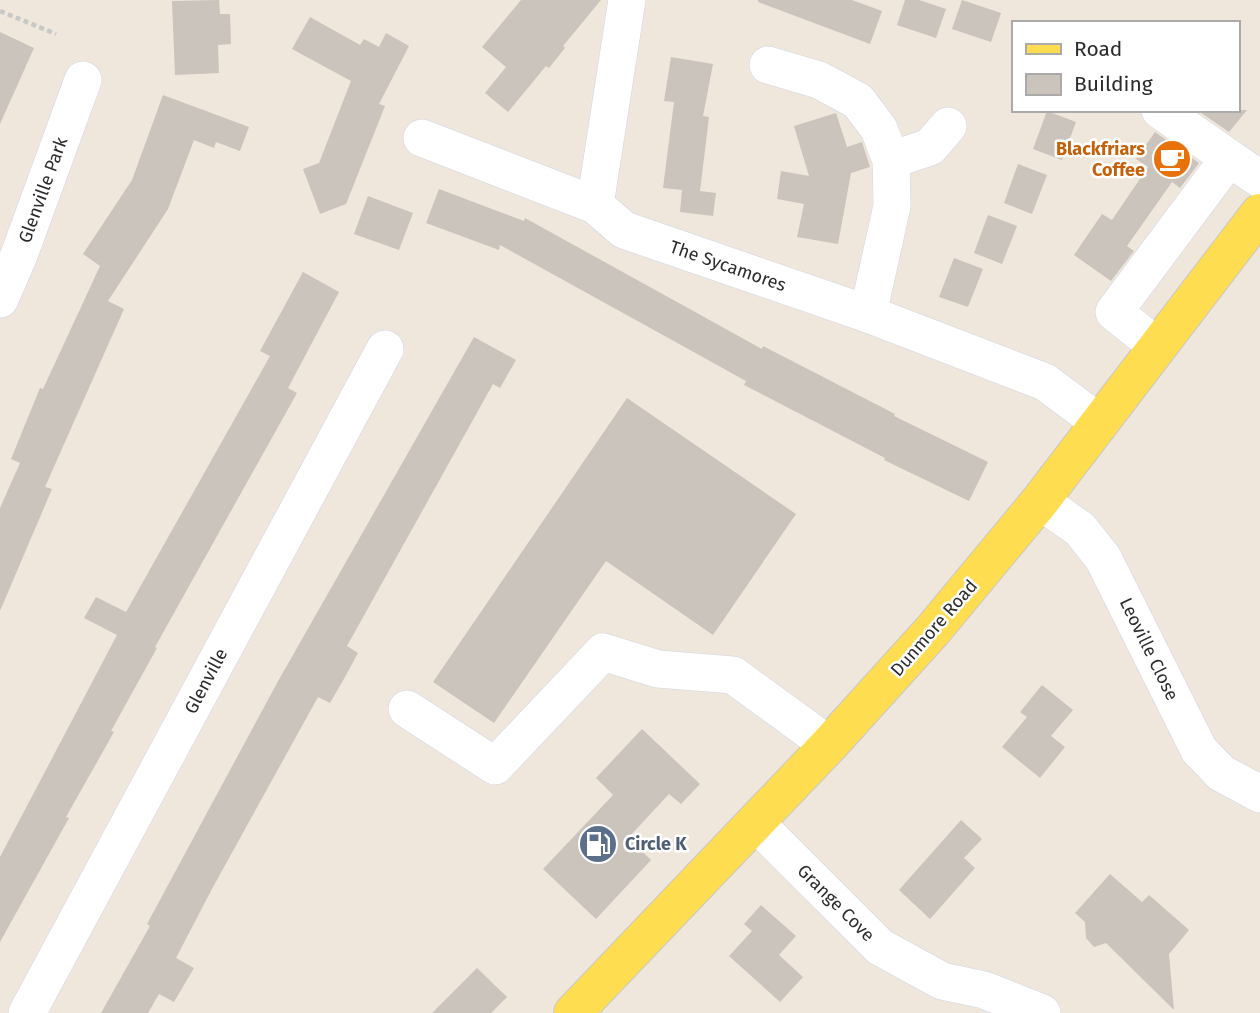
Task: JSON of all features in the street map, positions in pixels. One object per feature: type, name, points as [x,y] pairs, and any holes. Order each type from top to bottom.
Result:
[{"type":"main road","name":"Dunmore Road","points":[[573,1013],[756,823],[933,630],[1040,501],[1260,213]]},
{"type":"street","points":[[595,205],[627,0]]},
{"type":"street","points":[[768,65],[819,80],[858,101],[879,129],[891,160],[892,206],[868,314]]},
{"type":"street","name":"Glenville Park","points":[[0,299],[19,255],[83,80]]},
{"type":"street","points":[[1163,112],[1260,179]]},
{"type":"street","points":[[891,160],[930,147],[948,125]]},
{"type":"street","name":"The Sycamores","points":[[422,138],[595,205],[624,230],[868,314],[1045,382],[1100,423]]},
{"type":"street","points":[[1158,347],[1114,312],[1229,158]]},
{"type":"street","name":"Glenville","points":[[27,1013],[385,349]]},
{"type":"street","name":"Leoville Close","points":[[1040,501],[1080,529],[1104,558],[1199,750],[1221,773],[1260,794]]},
{"type":"street","points":[[407,709],[495,766],[603,652],[658,669],[733,675],[829,745]]},
{"type":"street","name":"Grange Cove","points":[[756,823],[880,947],[942,981],[984,990],[1042,1013]]},
{"type":"path","points":[[0,11],[56,34]]},
{"type":"building","points":[[219,0],[220,14],[230,14],[231,44],[218,45],[219,73],[175,75],[172,1]]},
{"type":"building","points":[[521,0],[601,0],[563,46],[565,48],[549,68],[546,66],[508,112],[485,93],[506,67],[482,47]]},
{"type":"building","points":[[758,0],[852,0],[882,11],[870,44]]},
{"type":"building","points":[[905,0],[919,0],[946,9],[936,38],[897,25]]},
{"type":"building","points":[[962,0],[1001,13],[991,42],[952,29]]},
{"type":"building","points":[[310,17],[360,45],[364,39],[379,47],[386,33],[409,46],[379,104],[385,106],[346,204],[320,214],[303,169],[319,163],[351,81],[292,49]]},
{"type":"building","points":[[0,32],[34,48],[0,124]]},
{"type":"building","points":[[671,57],[713,64],[703,116],[709,117],[700,191],[716,193],[713,216],[680,212],[682,190],[663,188],[674,102],[664,101]]},
{"type":"building","points":[[163,95],[249,127],[240,151],[216,142],[214,148],[194,140],[168,209],[108,301],[124,309],[45,487],[52,489],[0,611],[0,508],[20,463],[11,459],[40,388],[43,389],[100,266],[83,254],[132,180]]},
{"type":"building","points":[[1247,110],[1229,132],[1200,112]]},
{"type":"building","points":[[1047,112],[1076,122],[1062,160],[1033,149]]},
{"type":"building","points":[[836,113],[847,147],[862,142],[870,167],[851,173],[838,244],[797,237],[804,204],[777,199],[781,171],[809,176],[794,126]]},
{"type":"building","points":[[1155,132],[1199,163],[1180,188],[1172,182],[1127,246],[1134,251],[1111,281],[1074,255],[1102,214],[1112,220],[1148,167],[1136,159]]},
{"type":"building","points":[[1018,164],[1047,175],[1032,214],[1004,203]]},
{"type":"building","points":[[439,189],[524,221],[525,218],[762,349],[763,346],[895,414],[894,416],[988,462],[969,501],[884,460],[885,458],[744,385],[746,381],[500,245],[499,250],[426,223]]},
{"type":"building","points":[[368,196],[413,213],[399,250],[354,234]]},
{"type":"building","points":[[988,215],[1017,226],[1002,264],[974,253]]},
{"type":"building","points":[[954,258],[983,269],[968,307],[939,297]]},
{"type":"building","points":[[303,272],[339,292],[288,388],[297,393],[155,647],[157,648],[111,731],[114,732],[66,817],[69,818],[0,942],[0,857],[117,635],[84,618],[96,597],[126,612],[270,356],[260,351]]},
{"type":"building","points":[[474,337],[516,360],[500,388],[493,384],[347,646],[358,653],[345,677],[330,703],[318,697],[213,887],[176,958],[194,968],[174,1002],[159,994],[148,1013],[101,1013],[150,926],[147,924],[277,683]]},
{"type":"building","points":[[627,398],[796,514],[713,635],[606,561],[494,723],[433,682]]},
{"type":"building","points":[[1042,685],[1073,710],[1051,736],[1065,747],[1040,778],[1002,747],[1027,717],[1020,712]]},
{"type":"building","points":[[642,729],[700,784],[681,804],[669,794],[628,838],[651,860],[596,919],[543,869],[613,795],[596,778]]},
{"type":"building","points":[[961,820],[982,839],[964,858],[975,868],[930,919],[899,890]]},
{"type":"building","points":[[1110,874],[1142,902],[1149,895],[1189,930],[1169,954],[1174,1010],[1106,943],[1094,947],[1086,938],[1085,922],[1075,913]]},
{"type":"building","points":[[761,905],[796,936],[779,955],[803,977],[780,1002],[729,956],[752,931],[744,924]]},
{"type":"building","points":[[477,968],[507,997],[491,1013],[432,1013]]},
{"type":"place","name":"Blackfriars Coffee","points":[[1172,159]]},
{"type":"place","name":"Circle K","points":[[598,844]]}]
